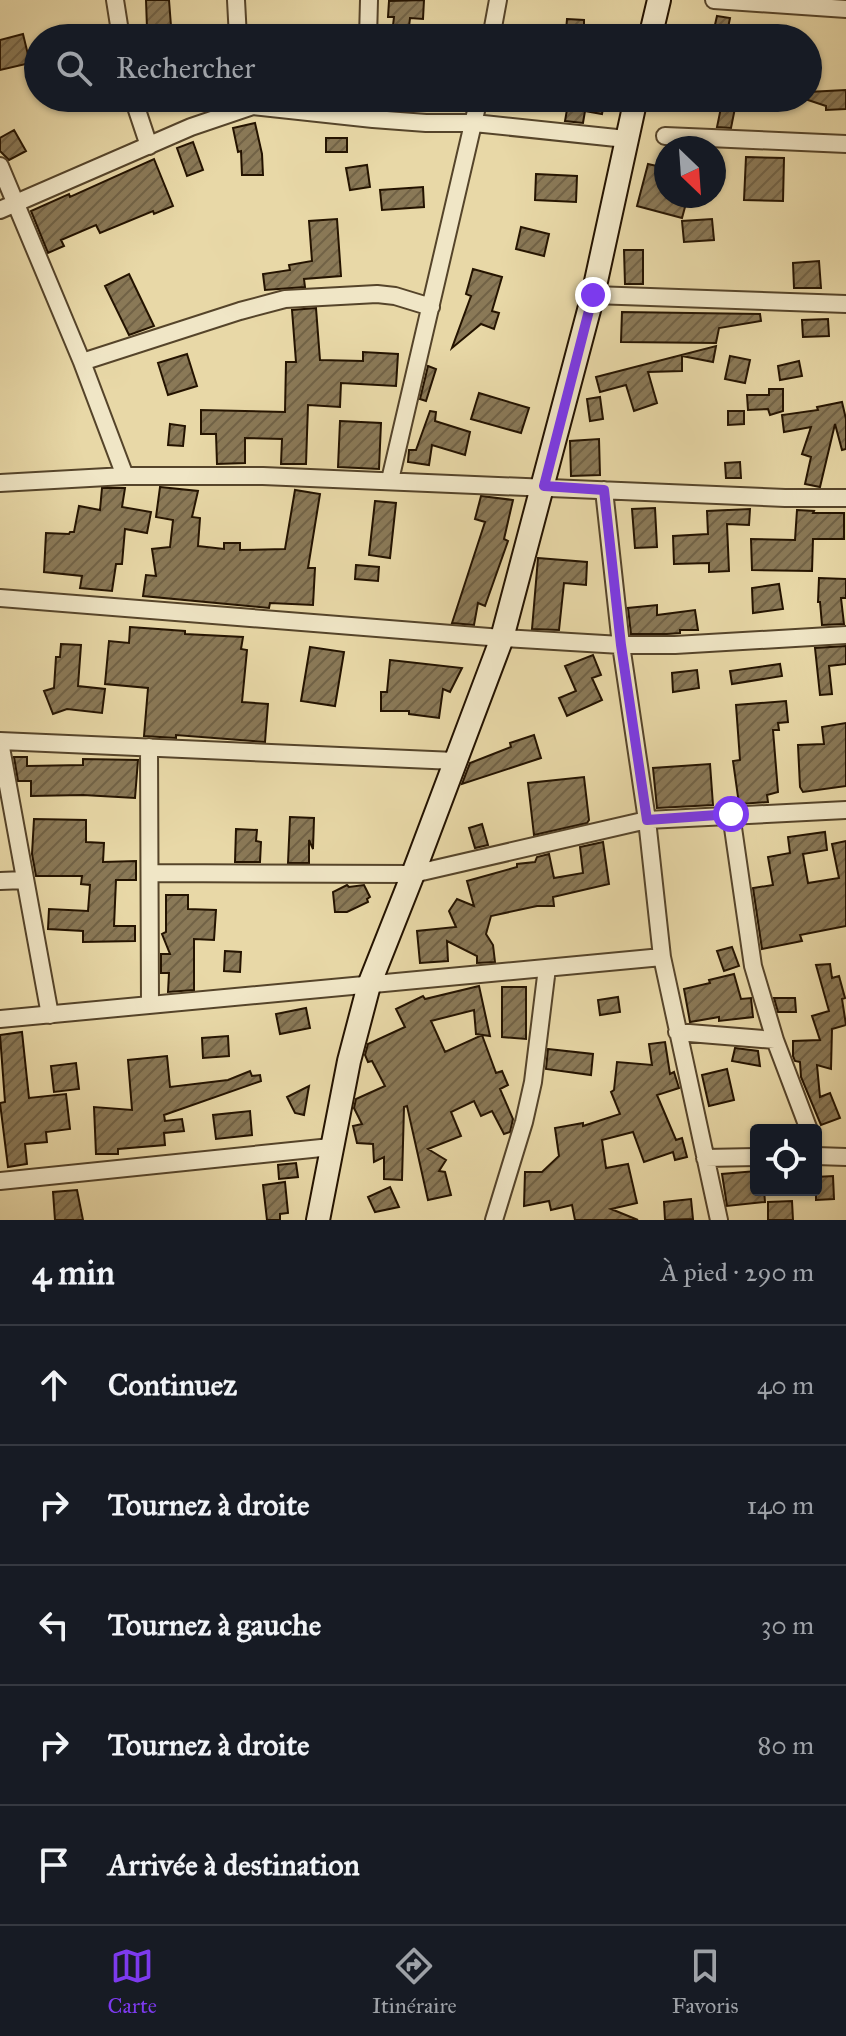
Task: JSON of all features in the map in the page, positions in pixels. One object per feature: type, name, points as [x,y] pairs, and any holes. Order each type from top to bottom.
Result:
[{"type":"street","points":[[115,0],[119,24]]},
{"type":"street","points":[[236,0],[237,24]]},
{"type":"street","points":[[368,24],[369,0]]},
{"type":"street","points":[[494,24],[498,0]]},
{"type":"street","points":[[653,24],[659,0]]},
{"type":"street","points":[[714,0],[846,9]]},
{"type":"street","points":[[138,112],[149,146]]},
{"type":"street","points":[[8,208],[227,112]]},
{"type":"street","points":[[323,112],[373,119],[474,123],[626,139]]},
{"type":"street","points":[[372,112],[373,119]]},
{"type":"street","points":[[390,480],[476,112]]},
{"type":"street","points":[[318,1220],[349,1061],[369,985],[502,638],[593,295],[633,112]]},
{"type":"street","points":[[726,139],[846,144]]},
{"type":"street","points":[[0,166],[8,208],[82,362],[125,476]]},
{"type":"street","points":[[82,362],[285,299],[377,294],[431,307]]},
{"type":"street","points":[[593,295],[846,304]]},
{"type":"street","points":[[0,483],[125,476],[263,476],[846,498]]},
{"type":"street","points":[[604,490],[662,957],[719,1220]]},
{"type":"street","points":[[0,598],[621,645],[846,635]]},
{"type":"street","points":[[50,1015],[0,741],[455,761]]},
{"type":"street","points":[[149,747],[150,1005]]},
{"type":"street","points":[[151,873],[413,874],[647,820],[846,810]]},
{"type":"street","points":[[731,814],[753,966],[775,1040],[807,1124]]},
{"type":"street","points":[[0,881],[25,880]]},
{"type":"street","points":[[0,1019],[662,957]]},
{"type":"street","points":[[494,1220],[533,1082],[547,968]]},
{"type":"street","points":[[677,1032],[775,1040]]},
{"type":"street","points":[[0,1181],[331,1147]]},
{"type":"street","points":[[822,1155],[846,1157]]},
{"type":"street","points":[[705,1158],[750,1157]]},
{"type":"building","points":[[146,0],[169,0],[171,24],[147,24]]},
{"type":"building","points":[[424,0],[423,19],[410,18],[409,24],[393,24],[394,17],[388,17],[389,1]]},
{"type":"building","points":[[717,16],[730,18],[729,24],[715,24]]},
{"type":"building","points":[[567,19],[584,20],[584,24],[567,24]]},
{"type":"building","points":[[23,34],[24,64],[0,70],[0,40]]},
{"type":"building","points":[[846,90],[846,109],[826,110],[826,106],[822,105],[822,91]]},
{"type":"building","points":[[567,112],[585,112],[583,123],[565,121]]},
{"type":"building","points":[[720,112],[734,112],[731,128],[717,127]]},
{"type":"building","points":[[255,123],[263,175],[242,175],[241,151],[238,152],[233,128]]},
{"type":"building","points":[[14,130],[26,151],[9,160],[0,151],[0,138]]},
{"type":"building","points":[[326,138],[347,138],[347,152],[326,152]]},
{"type":"building","points":[[193,142],[203,170],[187,176],[177,148]]},
{"type":"building","points":[[746,157],[784,158],[783,201],[744,200]]},
{"type":"building","points":[[154,159],[173,206],[100,233],[96,225],[61,240],[64,246],[48,253],[31,211]]},
{"type":"building","points":[[648,164],[654,165],[654,208],[685,208],[682,218],[637,206]]},
{"type":"building","points":[[367,165],[370,187],[350,190],[346,168]]},
{"type":"building","points":[[536,174],[577,176],[576,202],[535,200]]},
{"type":"building","points":[[423,187],[424,207],[382,210],[380,190]]},
{"type":"building","points":[[337,219],[341,276],[304,279],[305,287],[265,290],[263,274],[290,270],[289,265],[312,261],[309,221]]},
{"type":"building","points":[[712,219],[714,240],[684,242],[682,221]]},
{"type":"building","points":[[521,227],[549,234],[544,256],[516,249]]},
{"type":"building","points":[[624,250],[643,250],[643,284],[625,284]]},
{"type":"building","points":[[819,261],[821,288],[794,288],[793,263]]},
{"type":"building","points":[[473,269],[502,277],[492,311],[499,313],[494,329],[481,324],[452,348],[471,296],[466,294]]},
{"type":"building","points":[[129,274],[154,326],[129,335],[105,286]]},
{"type":"building","points":[[316,308],[320,360],[363,361],[363,352],[398,354],[396,386],[341,383],[340,407],[308,405],[306,464],[281,464],[282,439],[245,438],[245,463],[217,464],[216,434],[201,434],[201,410],[285,412],[286,362],[296,362],[292,310]]},
{"type":"building","points":[[622,312],[760,314],[761,321],[719,328],[716,343],[621,342]]},
{"type":"building","points":[[828,319],[829,336],[803,337],[802,320]]},
{"type":"building","points":[[716,346],[713,362],[682,356],[682,371],[648,372],[657,403],[634,411],[626,385],[600,392],[596,377]]},
{"type":"building","points":[[187,354],[197,386],[168,395],[158,363]]},
{"type":"building","points":[[730,356],[750,360],[745,383],[725,379]]},
{"type":"building","points":[[799,361],[802,376],[780,380],[778,366]]},
{"type":"building","points":[[428,366],[436,369],[426,401],[420,399]]},
{"type":"building","points":[[769,389],[783,389],[783,411],[770,415],[768,409],[748,410],[747,395],[769,395]]},
{"type":"building","points":[[479,393],[529,408],[521,433],[471,419]]},
{"type":"building","points":[[600,397],[603,419],[590,421],[587,399]]},
{"type":"building","points":[[842,402],[846,419],[846,449],[842,450],[835,424],[820,487],[805,484],[811,457],[802,454],[811,427],[784,432],[782,415],[818,410],[817,407]]},
{"type":"building","points":[[430,411],[436,412],[435,421],[470,432],[465,455],[432,445],[429,465],[408,462],[409,450],[416,450]]},
{"type":"building","points":[[728,411],[744,411],[744,424],[728,425]]},
{"type":"building","points":[[340,421],[381,423],[379,469],[338,467]]},
{"type":"building","points":[[170,424],[185,426],[183,446],[168,445]]},
{"type":"building","points":[[599,439],[600,475],[571,476],[570,441]]},
{"type":"building","points":[[740,462],[741,478],[726,478],[725,463]]},
{"type":"building","points":[[160,487],[198,491],[192,517],[200,518],[198,546],[224,549],[224,543],[240,543],[240,550],[285,549],[295,490],[320,494],[308,568],[315,568],[313,605],[270,603],[269,608],[143,596],[146,575],[156,576],[152,549],[170,547],[173,520],[156,517]]},
{"type":"building","points":[[102,488],[125,488],[122,507],[151,512],[147,533],[125,529],[122,564],[116,564],[112,591],[80,588],[82,576],[44,572],[46,533],[74,532],[79,506],[100,510]]},
{"type":"building","points":[[481,496],[513,500],[504,539],[508,541],[485,606],[478,603],[474,625],[452,623],[485,522],[475,519]]},
{"type":"building","points":[[375,501],[396,503],[390,558],[369,555]]},
{"type":"building","points":[[655,508],[657,547],[635,548],[632,509]]},
{"type":"building","points":[[750,509],[749,525],[727,524],[729,571],[709,572],[709,563],[674,564],[673,536],[708,534],[707,511]]},
{"type":"building","points":[[797,510],[844,513],[844,539],[813,539],[812,571],[752,570],[751,539],[795,540]]},
{"type":"building","points":[[538,558],[587,562],[586,585],[564,583],[559,630],[532,629]]},
{"type":"building","points":[[356,565],[379,567],[378,581],[355,579]]},
{"type":"building","points":[[819,578],[846,579],[846,598],[841,598],[844,624],[822,625],[818,602]]},
{"type":"building","points":[[779,584],[783,609],[753,613],[752,588]]},
{"type":"building","points":[[657,605],[657,615],[695,610],[698,630],[631,634],[628,608]]},
{"type":"building","points":[[130,627],[243,637],[241,649],[247,650],[242,702],[268,704],[265,742],[176,735],[176,738],[144,736],[148,688],[105,684],[109,641],[129,643]]},
{"type":"building","points":[[61,644],[81,645],[78,686],[105,689],[102,713],[67,709],[53,714],[44,691],[54,688],[56,657],[60,657]]},
{"type":"building","points":[[846,646],[846,664],[829,666],[832,694],[820,695],[815,648]]},
{"type":"building","points":[[310,647],[344,652],[335,706],[301,701]]},
{"type":"building","points":[[593,655],[601,675],[592,678],[602,700],[567,716],[559,698],[576,691],[565,666]]},
{"type":"building","points":[[390,660],[462,668],[450,692],[443,689],[439,718],[409,714],[409,711],[381,711],[381,692],[387,692]]},
{"type":"building","points":[[780,664],[782,676],[732,684],[730,671]]},
{"type":"building","points":[[697,670],[699,688],[673,692],[672,673]]},
{"type":"building","points":[[786,701],[788,722],[778,723],[779,730],[773,730],[778,792],[767,795],[768,802],[739,804],[733,761],[740,760],[736,705]]},
{"type":"building","points":[[846,723],[846,786],[803,792],[800,787],[798,745],[824,744],[822,727]]},
{"type":"building","points":[[534,735],[541,758],[462,784],[470,763]]},
{"type":"building","points":[[14,757],[27,757],[27,766],[83,765],[83,759],[138,760],[135,798],[31,796],[31,781],[18,781]]},
{"type":"building","points":[[710,764],[713,805],[657,808],[653,768]]},
{"type":"building","points":[[584,777],[587,823],[534,835],[528,783]]},
{"type":"building","points":[[290,817],[314,818],[313,849],[309,840],[309,863],[288,863]]},
{"type":"building","points":[[34,819],[86,820],[86,842],[104,843],[103,862],[136,861],[136,880],[116,880],[114,926],[135,926],[135,941],[83,942],[83,931],[48,929],[49,909],[88,911],[90,885],[81,884],[82,876],[36,876],[32,854]]},
{"type":"building","points":[[482,824],[488,845],[475,848],[469,828]]},
{"type":"building","points":[[236,829],[257,830],[256,841],[261,842],[260,862],[235,862]]},
{"type":"building","points":[[825,832],[827,850],[803,854],[808,883],[839,878],[832,844],[846,841],[846,926],[800,935],[802,941],[762,949],[753,888],[773,885],[768,857],[790,853],[788,837]]},
{"type":"building","points":[[603,842],[609,884],[553,897],[554,906],[537,906],[491,916],[486,934],[493,945],[495,962],[477,963],[477,956],[447,941],[448,961],[420,963],[417,931],[456,927],[449,911],[457,899],[474,906],[467,881],[517,867],[517,864],[535,862],[537,857],[549,854],[554,878],[583,873],[580,847]]},
{"type":"building","points":[[347,885],[364,885],[370,897],[368,902],[347,912],[335,912],[333,892]]},
{"type":"building","points":[[166,895],[188,895],[188,909],[216,910],[214,940],[194,939],[194,990],[168,992],[169,973],[161,973],[161,954],[170,954],[162,934],[166,932]]},
{"type":"building","points":[[732,947],[739,966],[724,971],[717,951]]},
{"type":"building","points":[[225,951],[241,952],[240,972],[224,971]]},
{"type":"building","points":[[830,964],[832,978],[839,976],[845,998],[842,999],[846,1025],[832,1029],[831,1069],[817,1065],[820,1097],[830,1093],[840,1118],[822,1125],[801,1077],[800,1062],[795,1061],[793,1056],[793,1041],[820,1040],[812,1016],[829,1011],[816,965]]},
{"type":"building","points":[[734,974],[741,999],[751,998],[753,1017],[719,1021],[719,1017],[690,1022],[684,989]]},
{"type":"building","points":[[479,986],[490,1036],[476,1034],[474,1010],[431,1021],[445,1052],[482,1035],[496,1073],[502,1071],[508,1085],[500,1089],[513,1119],[510,1132],[504,1134],[492,1111],[481,1116],[474,1101],[451,1112],[461,1136],[428,1149],[446,1160],[439,1171],[445,1172],[451,1195],[428,1200],[407,1106],[404,1107],[402,1180],[384,1179],[384,1157],[374,1162],[373,1144],[357,1143],[353,1126],[362,1124],[354,1108],[356,1099],[385,1086],[372,1061],[368,1062],[365,1055],[368,1044],[405,1027],[396,1009],[423,996],[425,999]]},
{"type":"building","points":[[502,987],[526,987],[526,1039],[502,1037]]},
{"type":"building","points":[[618,997],[620,1012],[600,1015],[598,1000]]},
{"type":"building","points":[[774,998],[795,998],[796,1012],[778,1012]]},
{"type":"building","points":[[306,1008],[310,1028],[280,1034],[276,1014]]},
{"type":"building","points":[[22,1032],[29,1098],[66,1094],[70,1129],[46,1132],[47,1142],[25,1144],[27,1164],[8,1167],[0,1103],[5,1102],[0,1035]]},
{"type":"building","points":[[228,1036],[229,1056],[203,1058],[202,1038]]},
{"type":"building","points":[[665,1042],[670,1074],[674,1072],[679,1088],[657,1095],[676,1140],[682,1138],[687,1157],[675,1160],[673,1152],[644,1162],[633,1132],[602,1140],[606,1168],[628,1164],[637,1203],[611,1209],[638,1220],[575,1220],[572,1205],[551,1210],[549,1201],[524,1206],[525,1172],[542,1172],[559,1156],[555,1128],[583,1123],[583,1126],[620,1114],[611,1092],[614,1090],[617,1062],[652,1065],[649,1044]]},
{"type":"building","points":[[735,1048],[758,1051],[760,1066],[732,1061]]},
{"type":"building","points":[[548,1049],[593,1054],[591,1075],[546,1069]]},
{"type":"building","points":[[167,1056],[170,1087],[228,1080],[250,1071],[252,1076],[260,1075],[261,1081],[164,1115],[165,1121],[182,1119],[184,1131],[164,1133],[165,1145],[118,1149],[118,1154],[96,1154],[94,1107],[132,1110],[128,1060]]},
{"type":"building","points":[[76,1063],[79,1089],[54,1092],[51,1066]]},
{"type":"building","points":[[727,1069],[734,1100],[709,1106],[702,1075]]},
{"type":"building","points":[[309,1086],[304,1115],[295,1113],[287,1097]]},
{"type":"building","points":[[250,1111],[252,1135],[216,1139],[213,1115]]},
{"type":"building","points":[[296,1163],[298,1177],[279,1179],[278,1165]]},
{"type":"building","points":[[750,1172],[750,1196],[764,1196],[765,1202],[727,1206],[722,1174]]},
{"type":"building","points":[[833,1176],[834,1199],[816,1200],[816,1196],[822,1196],[822,1177]]},
{"type":"building","points":[[285,1182],[288,1213],[280,1214],[280,1220],[267,1220],[263,1185]]},
{"type":"building","points":[[390,1187],[399,1207],[375,1212],[368,1197]]},
{"type":"building","points":[[77,1190],[83,1220],[55,1220],[53,1192]]},
{"type":"building","points":[[691,1199],[693,1219],[665,1220],[664,1202]]},
{"type":"building","points":[[792,1201],[793,1220],[768,1220],[768,1202]]},
{"type":"route","points":[[593,295],[544,486],[604,490],[621,645],[647,820],[731,814]]}]
